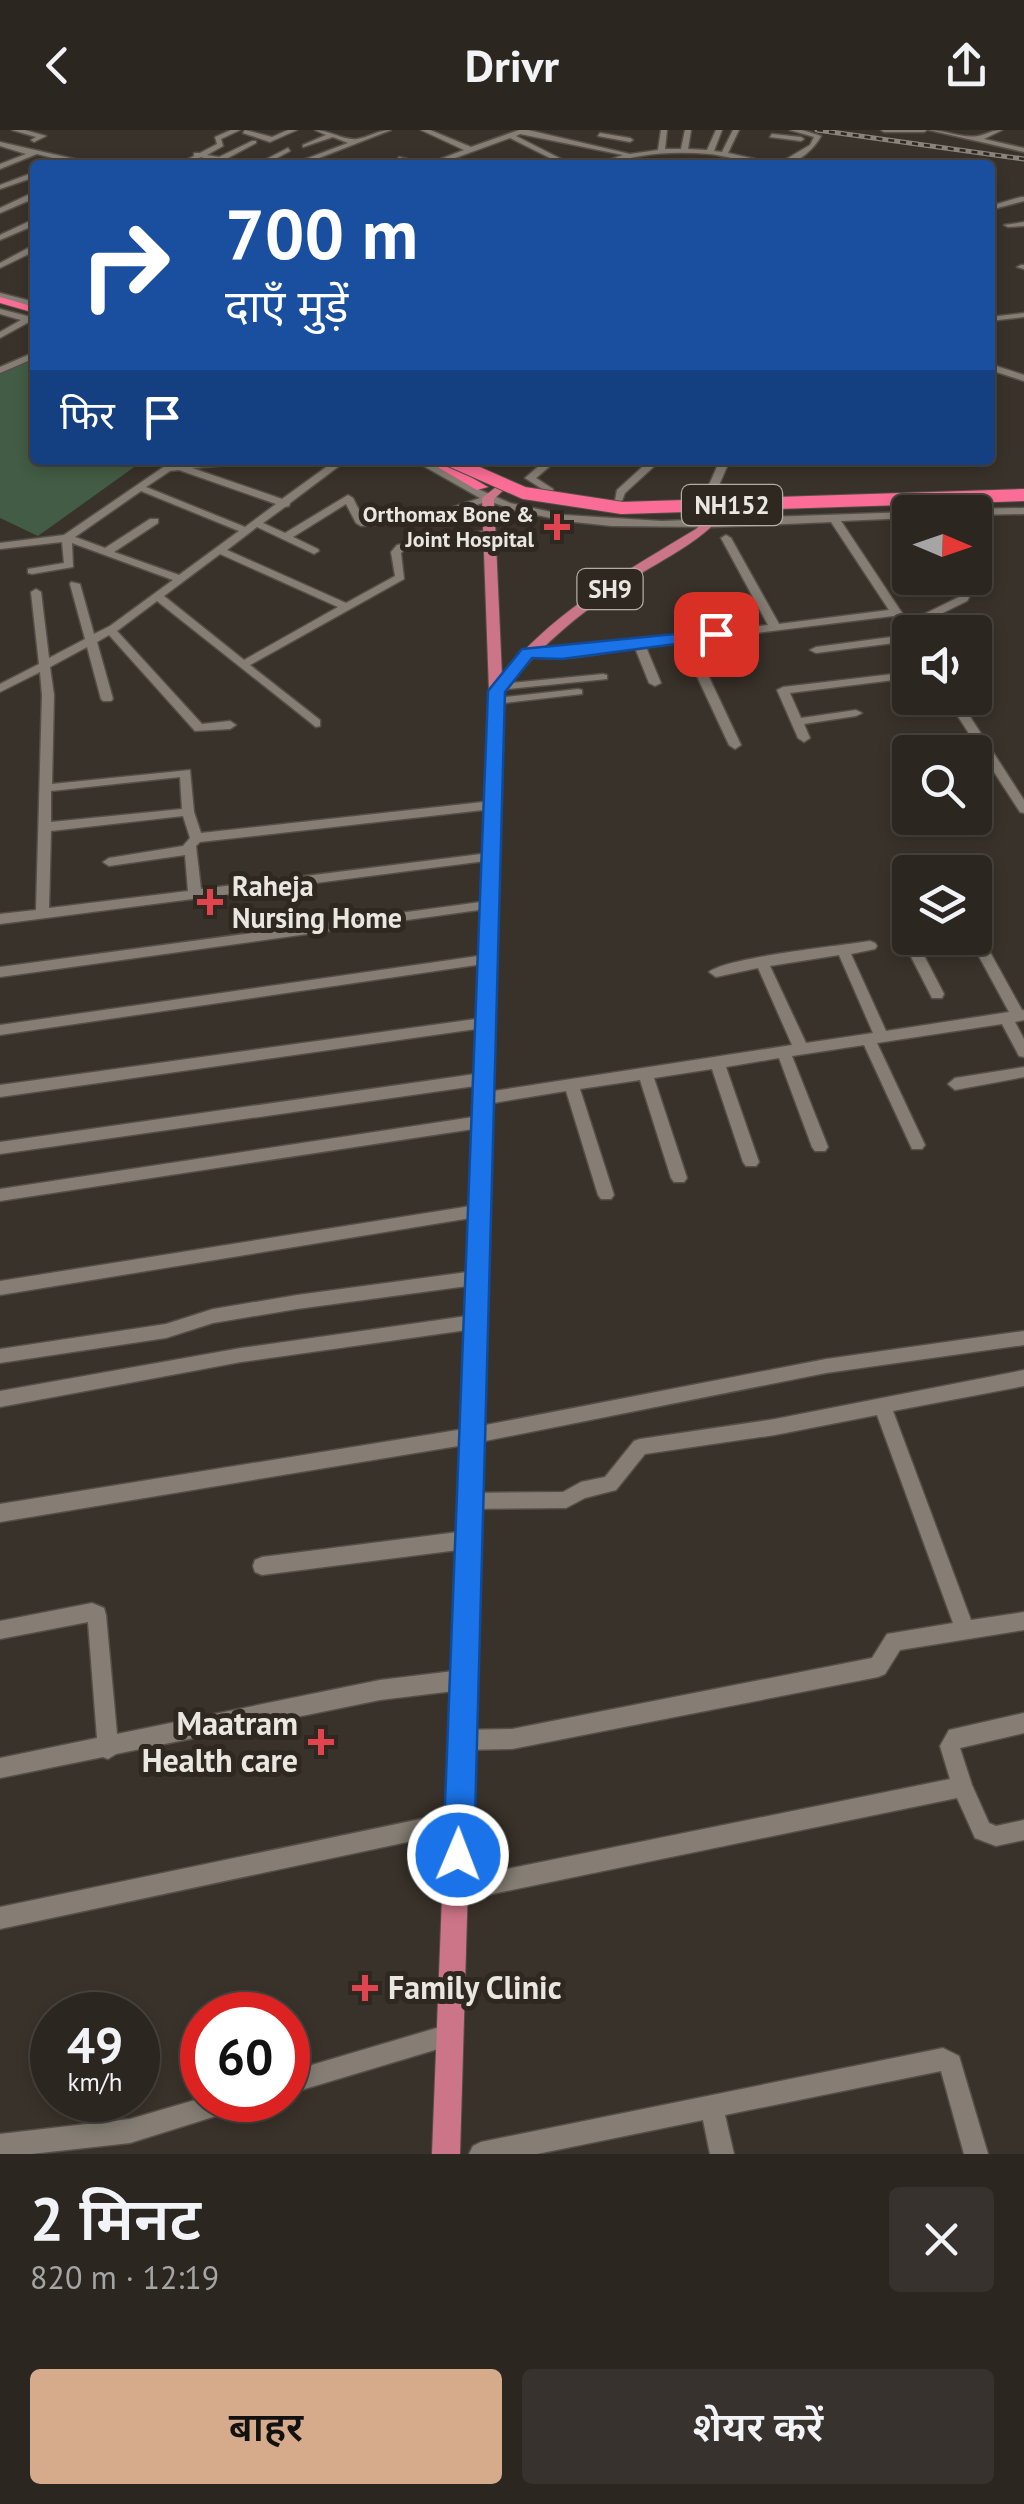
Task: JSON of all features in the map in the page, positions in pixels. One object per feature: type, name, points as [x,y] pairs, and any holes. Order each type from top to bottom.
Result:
[{"type":"highway","points":[[0,303],[30,313]]},
{"type":"highway","name":"NH152","points":[[440,465],[516,499],[598,513],[1024,502]]},
{"type":"highway","name":"NH152","points":[[460,465],[524,493],[611,507],[1024,492]]},
{"type":"main road","points":[[446,2154],[497,693],[488,498],[505,483]]},
{"type":"main road","points":[[706,503],[711,521]]},
{"type":"main road","name":"SH9","points":[[497,693],[528,653],[561,623],[711,521]]},
{"type":"street","points":[[16,130],[32,135]]},
{"type":"street","points":[[190,160],[221,145],[217,138],[232,131],[271,140],[294,130]]},
{"type":"street","points":[[307,160],[388,130]]},
{"type":"street","points":[[424,130],[471,150]]},
{"type":"street","points":[[435,136],[452,130]]},
{"type":"street","points":[[552,130],[627,154]]},
{"type":"street","points":[[661,153],[664,130]]},
{"type":"street","points":[[688,130],[690,160]]},
{"type":"street","points":[[710,152],[719,130]]},
{"type":"street","points":[[724,154],[736,130]]},
{"type":"street","points":[[792,130],[815,134],[815,141]]},
{"type":"street","points":[[884,130],[924,130]]},
{"type":"street","points":[[932,130],[1024,150]]},
{"type":"street","points":[[977,140],[998,130]]},
{"type":"street","points":[[305,146],[327,132],[353,142]]},
{"type":"street","points":[[516,132],[554,160]]},
{"type":"street","points":[[443,160],[516,132],[629,140],[617,148]]},
{"type":"street","points":[[610,160],[627,154],[687,151],[758,160],[773,133],[815,141]]},
{"type":"street","points":[[540,152],[568,137]]},
{"type":"street","points":[[783,160],[815,141]]},
{"type":"street","points":[[186,152],[219,160],[254,142]]},
{"type":"street","points":[[0,144],[69,160]]},
{"type":"street","points":[[268,160],[288,150]]},
{"type":"street","points":[[0,167],[31,153]]},
{"type":"street","points":[[0,158],[30,172]]},
{"type":"street","points":[[0,187],[30,174]]},
{"type":"street","points":[[0,211],[30,197]]},
{"type":"street","points":[[995,207],[1024,200]]},
{"type":"street","points":[[0,238],[30,224]]},
{"type":"street","points":[[1008,226],[1024,224]]},
{"type":"street","points":[[0,266],[30,251]]},
{"type":"street","points":[[995,318],[1024,315]]},
{"type":"street","points":[[0,334],[30,316]]},
{"type":"street","points":[[0,370],[30,357]]},
{"type":"street","points":[[995,368],[1024,378]]},
{"type":"street","points":[[67,538],[168,468],[192,465]]},
{"type":"street","points":[[0,689],[110,630],[336,465]]},
{"type":"street","points":[[427,465],[488,498],[572,518],[711,521],[892,515]]},
{"type":"street","points":[[467,465],[505,483],[560,498],[617,504],[1024,492]]},
{"type":"street","points":[[546,465],[530,478],[550,491]]},
{"type":"street","points":[[617,504],[620,492],[650,465]]},
{"type":"street","points":[[706,503],[723,465]]},
{"type":"street","points":[[180,466],[286,504]]},
{"type":"street","points":[[139,488],[247,531]]},
{"type":"street","points":[[286,536],[348,498],[361,524],[431,518],[488,498]]},
{"type":"street","points":[[788,500],[794,518]]},
{"type":"street","points":[[992,512],[1024,511]]},
{"type":"street","points":[[833,517],[899,615]]},
{"type":"street","points":[[108,551],[154,521]]},
{"type":"street","points":[[258,524],[314,551]]},
{"type":"street","points":[[242,665],[400,578],[396,552],[401,547],[490,533]]},
{"type":"street","points":[[32,571],[69,566],[67,538]]},
{"type":"street","points":[[0,546],[67,538],[180,579]]},
{"type":"street","points":[[726,538],[775,627]]},
{"type":"street","points":[[219,550],[346,607]]},
{"type":"street","points":[[75,584],[88,644],[108,699]]},
{"type":"street","points":[[36,592],[46,666],[42,913]]},
{"type":"street","points":[[938,615],[966,595]]},
{"type":"street","points":[[157,596],[316,723]]},
{"type":"street","points":[[528,653],[639,644],[897,612]]},
{"type":"street","points":[[110,630],[199,728],[230,725]]},
{"type":"street","points":[[816,650],[892,636]]},
{"type":"street","points":[[686,638],[735,745]]},
{"type":"street","points":[[639,644],[655,683]]},
{"type":"street","points":[[804,738],[782,690],[892,676]]},
{"type":"street","points":[[497,693],[603,677]]},
{"type":"street","points":[[497,693],[578,692]]},
{"type":"street","points":[[796,722],[856,714]]},
{"type":"street","points":[[963,715],[1024,809]]},
{"type":"street","points":[[47,788],[186,773],[194,893]]},
{"type":"street","points":[[108,862],[179,852],[193,842],[492,806]]},
{"type":"street","points":[[46,827],[188,812]]},
{"type":"street","points":[[0,919],[490,858]]},
{"type":"street","points":[[0,972],[488,905]]},
{"type":"street","points":[[716,972],[870,946]]},
{"type":"street","points":[[843,950],[917,1146]]},
{"type":"street","points":[[917,955],[937,994]]},
{"type":"street","points":[[984,955],[1016,1016],[1024,1052]]},
{"type":"street","points":[[0,1030],[486,960]]},
{"type":"street","points":[[762,962],[801,1048]]},
{"type":"street","points":[[0,1148],[108,1129],[481,1089],[571,1084],[1016,1016]]},
{"type":"street","points":[[0,1091],[483,1023]]},
{"type":"street","points":[[783,1051],[820,1147]]},
{"type":"street","points":[[716,1062],[751,1162]]},
{"type":"street","points":[[955,1084],[1024,1072]]},
{"type":"street","points":[[645,1073],[679,1178]]},
{"type":"street","points":[[571,1084],[606,1195]]},
{"type":"street","points":[[0,1195],[480,1122]]},
{"type":"street","points":[[0,1288],[477,1212]]},
{"type":"street","points":[[0,1356],[166,1331],[213,1316],[263,1307],[475,1278]]},
{"type":"street","points":[[0,1399],[241,1355],[474,1322]]},
{"type":"street","points":[[0,1512],[470,1436],[826,1366],[1024,1338]]},
{"type":"street","points":[[468,1501],[566,1500],[581,1490],[610,1484],[640,1447],[883,1407],[1024,1378]]},
{"type":"street","points":[[883,1407],[965,1630]]},
{"type":"street","points":[[262,1566],[466,1540]]},
{"type":"street","points":[[0,1630],[92,1612],[97,1615],[108,1748]]},
{"type":"street","points":[[460,1740],[512,1739],[878,1667],[894,1641],[1024,1621]]},
{"type":"street","points":[[0,1768],[380,1690],[462,1680]]},
{"type":"street","points":[[1024,1723],[956,1736],[950,1746],[962,1787],[982,1831],[996,1836],[1024,1830]]},
{"type":"street","points":[[458,1890],[962,1787]]},
{"type":"street","points":[[0,1918],[459,1821]]},
{"type":"street","points":[[310,2076],[450,2034]]},
{"type":"street","points":[[481,2154],[943,2059],[951,2064],[976,2154]]},
{"type":"street","points":[[712,2107],[722,2154]]},
{"type":"street","points":[[0,2146],[130,2131],[180,2116]]},
{"type":"green space","points":[[30,361],[30,465],[137,465],[38,536],[0,518],[0,374]]},
{"type":"railway","points":[[817,130],[1024,159]]},
{"type":"place","name":"Orthomax Bone & Joint Hospital","points":[[557,527]]},
{"type":"place","name":"Raheja Nursing Home","points":[[210,902]]},
{"type":"place","name":"Maatram Health care","points":[[321,1742]]},
{"type":"place","name":"Family Clinic","points":[[365,1988]]},
{"type":"route","points":[[458,1855],[496,691],[528,653],[562,654],[716,634]]}]
